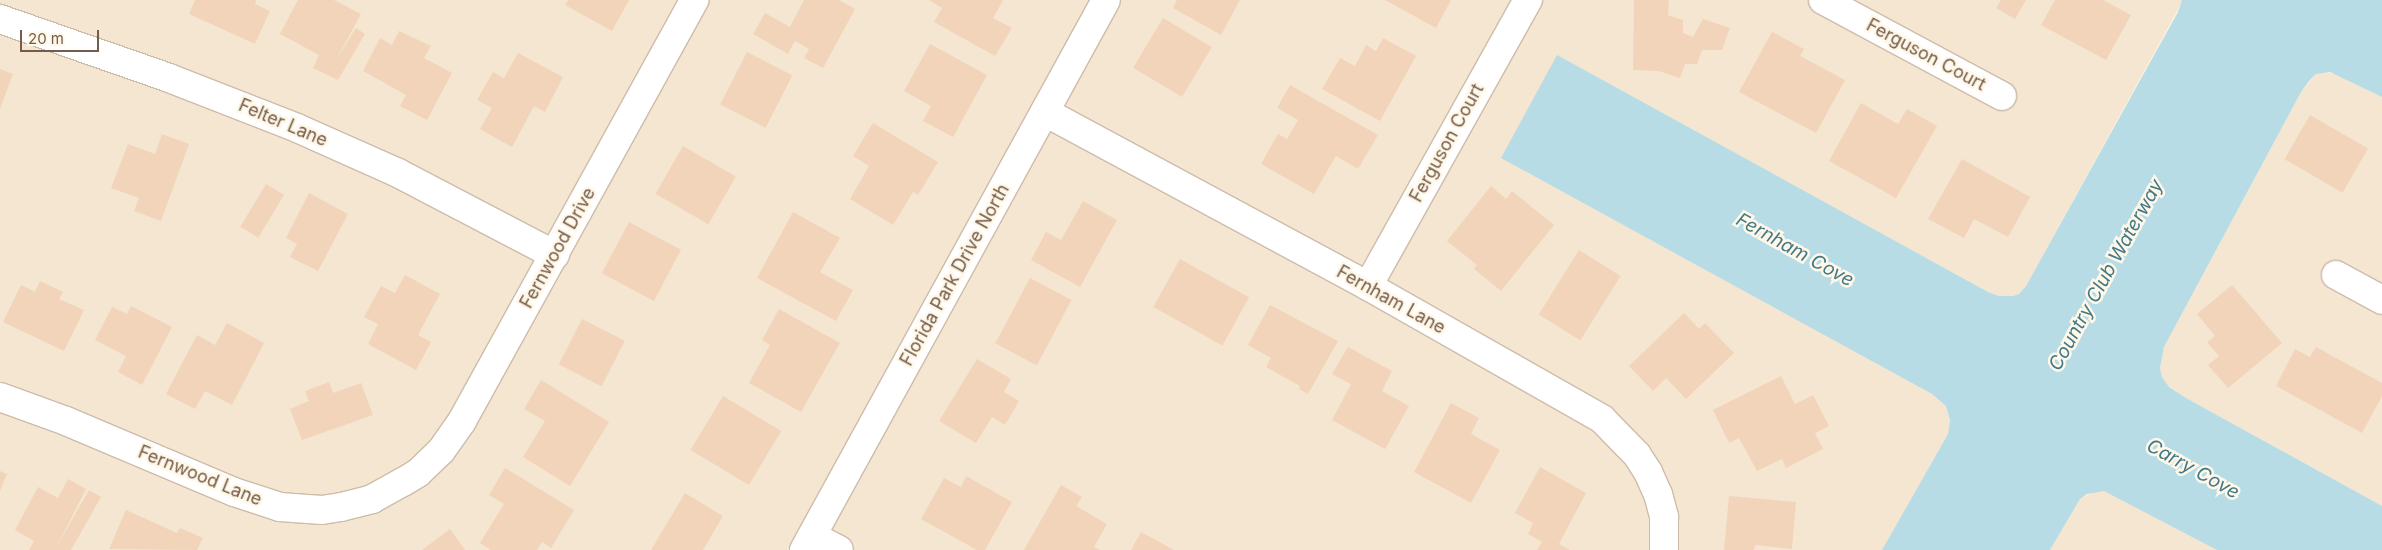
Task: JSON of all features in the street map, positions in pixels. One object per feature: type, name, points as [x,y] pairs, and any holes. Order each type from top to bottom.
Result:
[{"type":"street","name":"Fernwood Drive","points":[[403,482],[428,463],[451,438],[555,254],[694,0]]},
{"type":"street","name":"Florida Park Drive North","points":[[808,543],[1106,0]]},
{"type":"street","name":"Ferguson Court","points":[[1368,286],[1528,0]]},
{"type":"street","name":"Ferguson Court","points":[[1823,0],[2002,96]]},
{"type":"street","name":"Felter Lane","points":[[0,19],[169,78],[297,128],[398,173],[555,254]]},
{"type":"street","name":"Fernham Lane","points":[[1045,112],[1368,286],[1602,419],[1637,455],[1648,472],[1658,494],[1664,517],[1664,550]]},
{"type":"street","points":[[2336,274],[2382,300]]},
{"type":"street","name":"Fernwood Lane","points":[[0,397],[66,421],[234,492],[280,507],[322,510],[341,507],[372,499],[403,482]]},
{"type":"street","points":[[808,543],[838,550]]},
{"type":"shaded area","points":[[0,0],[1090,0],[788,550],[0,550]]},
{"type":"shaded area","points":[[1121,0],[2182,0],[2182,2],[2026,286],[2019,294],[2013,296],[1999,296],[1988,292],[1557,56],[1502,158],[1932,394],[1946,406],[1950,420],[1948,434],[1882,550],[818,550]]},
{"type":"shaded area","points":[[2323,72],[2339,75],[2382,97],[2382,506],[2186,398],[2169,387],[2162,377],[2160,368],[2164,347],[2301,92],[2316,74]]},
{"type":"shaded area","points":[[2096,491],[2104,491],[2127,501],[2217,550],[2050,550],[2080,499]]},
{"type":"water","points":[[2182,0],[2382,0],[2382,97],[2330,72],[2316,74],[2309,81],[2301,92],[2164,347],[2160,368],[2162,377],[2169,387],[2186,398],[2382,506],[2382,550],[2217,550],[2104,491],[2087,494],[2080,499],[2050,550],[1882,550],[1948,434],[1950,420],[1946,406],[1932,394],[1501,158],[1557,55],[1988,292],[1999,296],[2013,296],[2019,294],[2026,286],[2178,12]]},
{"type":"building","points":[[195,0],[256,0],[255,4],[270,11],[255,44],[189,14]]},
{"type":"building","points":[[298,0],[334,0],[361,14],[336,60],[356,28],[365,34],[338,80],[313,68],[319,55],[280,34]]},
{"type":"building","points":[[568,0],[629,0],[612,31],[565,5]]},
{"type":"building","points":[[804,0],[839,0],[855,9],[823,68],[804,58],[809,49],[795,41],[788,54],[753,34],[765,13],[790,27]]},
{"type":"building","points":[[929,0],[1003,0],[993,18],[1012,28],[995,56],[934,22],[942,8]]},
{"type":"building","points":[[1177,0],[1240,0],[1221,35],[1173,8]]},
{"type":"building","points":[[1385,0],[1451,0],[1436,28]]},
{"type":"building","points":[[1634,0],[1669,0],[1668,15],[1683,20],[1683,33],[1693,37],[1703,19],[1730,28],[1722,50],[1702,50],[1697,64],[1685,64],[1680,78],[1659,71],[1633,70]]},
{"type":"building","points":[[2001,0],[2026,0],[2015,19],[1996,8]]},
{"type":"building","points":[[2055,0],[2103,0],[2131,15],[2106,60],[2041,25]]},
{"type":"building","points":[[1163,18],[1212,47],[1182,97],[1133,68]]},
{"type":"building","points":[[399,31],[431,46],[424,58],[452,73],[427,120],[400,106],[406,95],[363,71],[380,38],[392,45]]},
{"type":"building","points":[[1772,32],[1804,49],[1800,56],[1845,80],[1816,133],[1739,92]]},
{"type":"building","points":[[1383,38],[1416,56],[1380,121],[1322,89],[1340,58],[1355,66],[1366,45],[1376,51]]},
{"type":"building","points":[[930,44],[987,75],[953,137],[923,121],[931,106],[904,91]]},
{"type":"building","points":[[747,52],[792,75],[766,128],[720,105]]},
{"type":"building","points":[[518,53],[563,77],[545,112],[534,106],[512,147],[480,129],[492,108],[477,100],[493,72],[504,78]]},
{"type":"building","points":[[0,69],[13,74],[0,109]]},
{"type":"building","points":[[1290,85],[1378,135],[1358,169],[1336,156],[1314,194],[1261,164],[1278,134],[1287,139],[1298,120],[1277,108]]},
{"type":"building","points":[[1861,103],[1898,124],[1907,109],[1937,126],[1896,198],[1829,161]]},
{"type":"building","points":[[2310,115],[2368,148],[2343,193],[2284,159]]},
{"type":"building","points":[[873,123],[938,162],[918,195],[913,192],[893,225],[850,199],[869,166],[853,156]]},
{"type":"building","points":[[162,134],[189,144],[161,221],[134,211],[139,198],[111,188],[128,144],[155,154]]},
{"type":"building","points":[[683,146],[736,176],[708,224],[656,194]]},
{"type":"building","points":[[1962,159],[2030,197],[2008,237],[1974,219],[1964,238],[1928,219]]},
{"type":"building","points":[[266,184],[284,195],[258,238],[240,227]]},
{"type":"building","points":[[1491,186],[1506,199],[1512,191],[1554,225],[1501,291],[1474,269],[1477,265],[1447,241]]},
{"type":"building","points":[[309,193],[348,214],[318,271],[290,257],[297,244],[286,238]]},
{"type":"building","points":[[1083,201],[1117,220],[1080,287],[1031,260],[1046,232],[1061,240]]},
{"type":"building","points":[[793,212],[840,238],[820,272],[853,290],[836,321],[757,278]]},
{"type":"building","points":[[629,222],[681,250],[654,301],[602,273]]},
{"type":"building","points":[[1579,250],[1621,276],[1580,340],[1539,314]]},
{"type":"building","points":[[1180,259],[1249,297],[1222,345],[1153,307]]},
{"type":"building","points":[[405,275],[440,294],[418,335],[431,342],[416,370],[368,344],[378,324],[364,317],[381,286],[395,293]]},
{"type":"building","points":[[1030,278],[1071,300],[1037,365],[995,343]]},
{"type":"building","points":[[40,281],[63,292],[59,299],[84,310],[64,351],[3,322],[21,285],[35,292]]},
{"type":"building","points":[[2232,285],[2282,343],[2228,388],[2208,365],[2219,356],[2207,342],[2215,336],[2197,314]]},
{"type":"building","points":[[1270,305],[1338,341],[1308,394],[1299,389],[1300,386],[1266,367],[1271,358],[1248,345]]},
{"type":"building","points":[[131,306],[172,327],[142,385],[118,372],[126,356],[95,340],[112,307],[127,314]]},
{"type":"building","points":[[779,309],[840,343],[801,412],[749,383],[770,345],[762,340]]},
{"type":"building","points":[[1684,313],[1699,329],[1705,323],[1734,353],[1686,399],[1666,378],[1653,391],[1629,366]]},
{"type":"building","points":[[582,319],[625,341],[602,386],[559,364]]},
{"type":"building","points":[[227,323],[264,343],[232,405],[205,391],[195,409],[166,394],[197,335],[215,345]]},
{"type":"building","points":[[1348,347],[1392,371],[1382,391],[1409,406],[1385,449],[1332,420],[1351,384],[1332,374]]},
{"type":"building","points":[[2316,347],[2382,383],[2382,396],[2362,433],[2276,386],[2295,349],[2310,357]]},
{"type":"building","points":[[977,359],[1011,379],[1004,392],[1019,401],[1005,425],[992,417],[976,443],[939,421]]},
{"type":"building","points":[[1781,376],[1795,404],[1813,395],[1829,426],[1815,433],[1823,449],[1786,468],[1782,459],[1757,471],[1739,438],[1729,443],[1713,410]]},
{"type":"building","points":[[541,380],[609,422],[570,486],[523,457],[545,421],[524,409]]},
{"type":"building","points":[[329,382],[333,393],[361,383],[373,415],[302,440],[290,409],[309,401],[305,391]]},
{"type":"building","points":[[723,396],[781,431],[749,485],[691,450]]},
{"type":"building","points":[[1451,403],[1479,418],[1471,434],[1500,450],[1471,503],[1414,472]]},
{"type":"building","points":[[1540,467],[1586,493],[1559,544],[1570,550],[1537,550],[1542,542],[1528,534],[1533,523],[1515,513]]},
{"type":"building","points":[[505,468],[574,510],[551,548],[542,542],[537,550],[491,550],[480,543],[504,504],[489,495]]},
{"type":"building","points":[[0,471],[7,474],[0,491]]},
{"type":"building","points":[[966,476],[1012,502],[985,550],[977,550],[921,519],[944,478],[961,487]]},
{"type":"building","points":[[68,479],[86,489],[57,546],[89,490],[101,497],[71,550],[29,550],[34,541],[15,530],[38,487],[58,498]]},
{"type":"building","points":[[1061,485],[1082,497],[1076,506],[1107,524],[1094,547],[1100,550],[1024,550]]},
{"type":"building","points":[[685,493],[723,516],[703,550],[651,550]]},
{"type":"building","points":[[1729,496],[1796,502],[1792,549],[1755,545],[1754,550],[1724,550]]},
{"type":"building","points":[[126,510],[177,533],[180,528],[203,538],[197,550],[109,549]]},
{"type":"building","points":[[450,529],[465,550],[422,550]]},
{"type":"building","points":[[1141,532],[1174,550],[1131,550]]},
{"type":"water label","name":"Fernham Cove","points":[[1795,250]]},
{"type":"water label","name":"Country Club Waterway","points":[[2106,275]]},
{"type":"water label","name":"Carry Cove","points":[[2193,469]]}]
